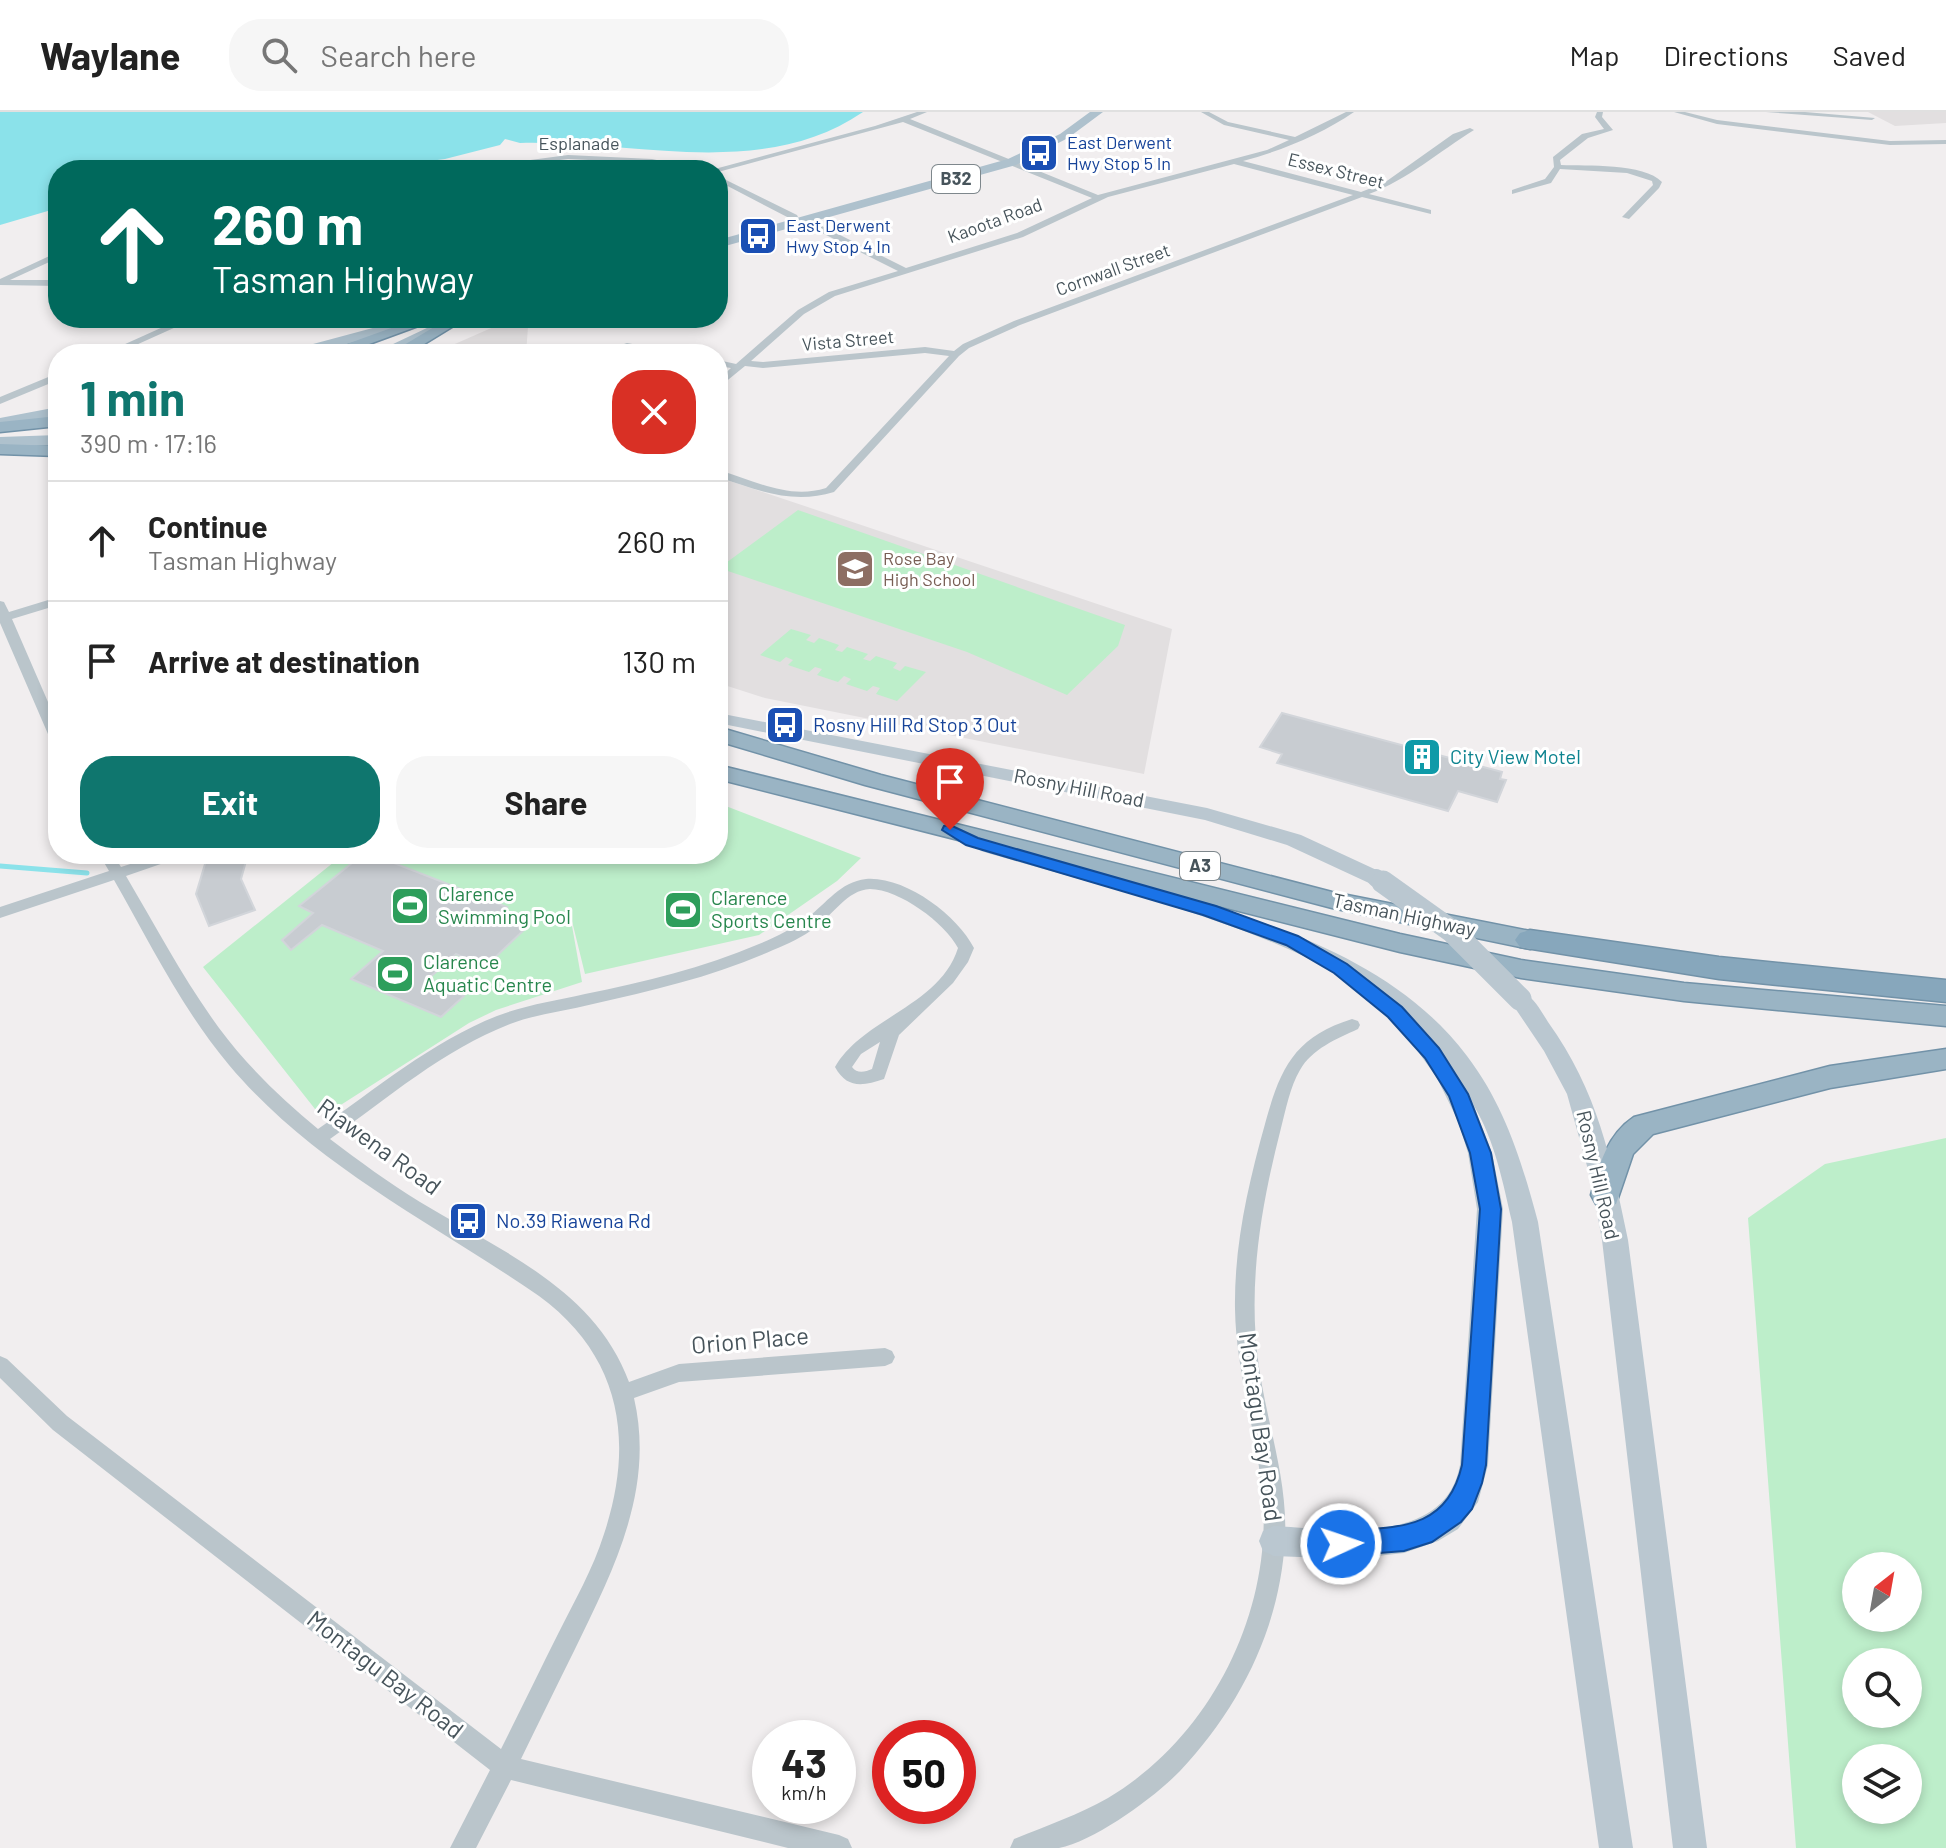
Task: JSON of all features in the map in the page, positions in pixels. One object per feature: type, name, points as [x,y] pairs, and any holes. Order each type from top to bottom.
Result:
[{"type":"highway","points":[[357,344],[406,328]]},
{"type":"highway","points":[[398,344],[417,328]]},
{"type":"highway","points":[[414,344],[442,328]]},
{"type":"highway","points":[[0,425],[48,422]]},
{"type":"highway","points":[[0,445],[48,446]]},
{"type":"highway","name":"Tasman Highway","points":[[728,737],[873,780]]},
{"type":"highway","name":"Tasman Highway","points":[[728,746],[873,780],[1332,900],[1530,940],[1734,970],[1946,991]]},
{"type":"highway","name":"Tasman Highway","points":[[728,774],[1400,943],[1521,969],[1684,992],[1946,1016]]},
{"type":"highway","points":[[1606,1195],[1621,1148],[1632,1132],[1644,1125],[1830,1077],[1946,1059]]},
{"type":"main road","name":"B32","points":[[1008,160],[1083,112]]},
{"type":"main road","name":"B32","points":[[728,238],[1008,160],[1052,143],[1097,112]]},
{"type":"main road","points":[[333,344],[399,328]]},
{"type":"main road","points":[[394,344],[416,328]]},
{"type":"main road","points":[[0,425],[48,414]]},
{"type":"main road","name":"Rosny Hill Road","points":[[728,720],[1207,814],[1294,840],[1376,878],[1462,939],[1520,999],[1548,1038],[1579,1095],[1596,1148],[1606,1195],[1615,1240],[1690,1848]]},
{"type":"main road","name":"Tasman Highway","points":[[950,830],[972,842],[1210,910],[1292,941]]},
{"type":"main road","points":[[1274,1541],[1341,1544],[1404,1539],[1438,1526],[1463,1501],[1474,1465],[1490,1229],[1486,1180],[1470,1121],[1458,1094],[1432,1053],[1377,996],[1340,968],[1292,941]]},
{"type":"main road","points":[[1292,941],[1351,969],[1382,990],[1430,1031],[1471,1080],[1502,1139],[1525,1222],[1616,1848]]},
{"type":"street","points":[[728,166],[905,120],[924,112]]},
{"type":"street","points":[[1204,112],[1226,124],[1298,140]]},
{"type":"street","name":"Kaoota Road","points":[[728,376],[817,302],[903,270],[1033,230],[1098,198],[1270,152],[1351,112]]},
{"type":"street","points":[[1515,192],[1548,181],[1558,167],[1556,159],[1580,140],[1609,130],[1598,117],[1600,112]]},
{"type":"street","points":[[1677,112],[1703,119],[1890,143],[1946,142]]},
{"type":"street","points":[[1703,119],[1726,112]]},
{"type":"street","points":[[1769,112],[1872,118]]},
{"type":"street","points":[[905,120],[1098,198]]},
{"type":"street","name":"Cornwall Street","points":[[728,476],[807,497],[830,490],[956,354],[996,331],[1364,194],[1393,181],[1456,136],[1470,130]]},
{"type":"street","name":"Esplanade","points":[[543,160],[568,157],[631,160]]},
{"type":"street","name":"Essex Street","points":[[1236,161],[1428,212]]},
{"type":"street","points":[[1558,167],[1628,171],[1655,179],[1658,182],[1656,186],[1626,217]]},
{"type":"street","points":[[728,183],[903,270]]},
{"type":"street","points":[[0,282],[48,260]]},
{"type":"street","points":[[0,282],[48,283]]},
{"type":"street","points":[[131,344],[168,328]]},
{"type":"street","name":"Vista Street","points":[[728,364],[763,365],[925,350],[956,354]]},
{"type":"street","points":[[0,401],[48,380]]},
{"type":"street","points":[[48,603],[2,614],[48,718]]},
{"type":"street","name":"Riawena Road","points":[[112,864],[153,942],[191,1004],[258,1086],[318,1138],[393,1194],[567,1305],[602,1344],[614,1366],[623,1393],[632,1450],[625,1508],[605,1562],[463,1848]]},
{"type":"street","points":[[0,913],[149,864]]},
{"type":"street","points":[[318,1138],[449,1049],[488,1027],[518,1015],[684,976],[739,959],[804,927],[840,894],[858,886],[886,885],[905,892],[964,942],[966,953],[963,959],[906,1017]]},
{"type":"street","name":"Montagu Bay Road","points":[[1023,1848],[1077,1830],[1112,1811],[1150,1783],[1184,1752],[1207,1724],[1232,1686],[1250,1648],[1261,1616],[1274,1541],[1272,1490],[1246,1333],[1244,1296],[1251,1219],[1269,1139],[1291,1066],[1316,1041],[1352,1025]]},
{"type":"street","name":"Orion Place","points":[[623,1393],[679,1373],[885,1357]]},
{"type":"street","name":"Montagu Bay Road","points":[[0,1365],[60,1423],[505,1767],[839,1848]]},
{"type":"shaded area","points":[[1868,112],[1946,112],[1946,123],[1895,126]]},
{"type":"shaded area","points":[[491,328],[528,328],[527,344],[455,344]]},
{"type":"shaded area","name":"Rose Bay High School","points":[[728,480],[1172,629],[1144,774],[765,698],[728,686]]},
{"type":"green space","points":[[798,510],[1125,625],[1118,646],[1067,695],[967,652],[728,571],[728,561]]},
{"type":"green space","points":[[791,629],[811,635],[806,640],[814,643],[819,638],[839,645],[835,650],[842,652],[847,647],[868,654],[863,659],[870,661],[876,656],[897,663],[893,668],[900,671],[905,666],[926,672],[897,701],[876,694],[880,688],[873,686],[867,691],[846,684],[851,679],[844,676],[838,682],[817,675],[822,669],[815,667],[809,672],[788,665],[793,660],[786,657],[780,662],[760,655]]},
{"type":"green space","name":"Clarence Aquatic Centre","points":[[728,807],[861,858],[837,881],[759,935],[585,974],[569,909],[582,982],[496,1010],[469,1023],[336,1108],[315,1109],[203,967],[332,864],[728,864]]},
{"type":"green space","points":[[1946,1138],[1946,1848],[1796,1848],[1748,1218],[1825,1164]]},
{"type":"water","points":[[0,112],[863,112],[824,133],[783,146],[740,151],[652,150],[520,143],[505,139],[500,145],[437,160],[48,160],[48,211],[0,225]]},
{"type":"building","points":[[1282,713],[1502,772],[1500,779],[1506,780],[1497,802],[1458,791],[1448,811],[1277,763],[1282,754],[1260,747]]},
{"type":"building","points":[[205,864],[245,864],[241,879],[255,910],[209,926],[196,894]]},
{"type":"building","points":[[351,864],[397,864],[507,907],[496,917],[526,928],[485,967],[456,954],[427,980],[464,996],[441,1017],[351,979],[383,951],[322,925],[291,950],[282,940],[313,913],[299,906]]},
{"type":"waterway","points":[[0,866],[87,873]]},
{"type":"place","name":"East Derwent Hwy Stop 5 In","points":[[1039,153]]},
{"type":"place","name":"East Derwent Hwy Stop 4 In","points":[[758,236]]},
{"type":"place","name":"Rose Bay High School","points":[[855,569]]},
{"type":"place","name":"Rosny Hill Rd Stop 3 Out","points":[[785,725]]},
{"type":"place","name":"City View Motel","points":[[1422,757]]},
{"type":"place","name":"Clarence Swimming Pool","points":[[410,906]]},
{"type":"place","name":"Clarence Sports Centre","points":[[683,910]]},
{"type":"place","name":"Clarence Aquatic Centre","points":[[395,974]]},
{"type":"place","name":"No.39 Riawena Rd","points":[[468,1221]]},
{"type":"route","points":[[950,830],[972,842],[1210,910],[1292,941],[1340,968],[1395,1012],[1432,1053],[1458,1094],[1480,1153],[1490,1209],[1474,1465],[1470,1483],[1463,1501],[1438,1526],[1404,1539],[1341,1544]]}]
